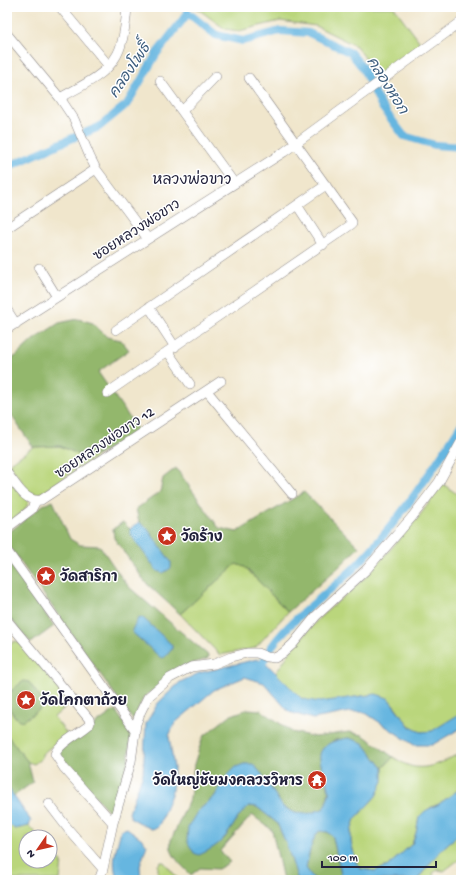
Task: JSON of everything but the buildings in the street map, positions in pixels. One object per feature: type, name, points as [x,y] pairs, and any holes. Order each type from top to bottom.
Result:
[{"type":"street","points":[[60,7],[110,66]]},
{"type":"street","points":[[60,98],[94,78],[110,66],[119,52],[127,7]]},
{"type":"street","name":"ซอยหลวงพ่อขาว","points":[[7,330],[296,143],[461,22]]},
{"type":"street","points":[[7,34],[60,98],[74,119],[96,169],[148,238]]},
{"type":"street","points":[[182,111],[216,76]]},
{"type":"street","points":[[107,393],[323,245],[350,226],[352,222],[249,78]]},
{"type":"street","points":[[160,81],[234,183]]},
{"type":"street","points":[[7,228],[96,169]]},
{"type":"street","points":[[116,330],[326,185]]},
{"type":"street","points":[[297,206],[323,245]]},
{"type":"street","points":[[39,268],[57,297]]},
{"type":"street","points":[[149,307],[190,384]]},
{"type":"street","points":[[7,310],[16,324]]},
{"type":"street","name":"ซอยหลวงพ่อขาว 12","points":[[36,501],[41,500],[221,381]]},
{"type":"street","points":[[207,391],[292,494]]},
{"type":"street","points":[[99,880],[103,869],[113,823],[131,762],[136,724],[140,711],[148,697],[170,678],[191,667],[214,664],[247,653],[257,653],[275,658],[283,653],[293,644],[316,616],[366,570],[412,517],[439,482],[461,442]]},
{"type":"street","points":[[7,473],[24,494],[31,500],[36,501],[31,510],[7,528]]},
{"type":"street","points":[[7,551],[135,730]]},
{"type":"street","points":[[7,620],[89,719],[89,725],[62,745],[55,754],[64,768],[113,823]]},
{"type":"street","points":[[49,804],[69,830],[103,869]]},
{"type":"green space","points":[[197,7],[394,7],[422,45],[379,76],[356,46],[316,26],[280,21],[239,31],[225,29]]},
{"type":"green space","points":[[78,319],[93,323],[107,337],[121,340],[129,350],[98,372],[138,430],[100,454],[84,457],[60,446],[33,447],[7,409],[7,362],[16,356],[33,340],[59,323]]},
{"type":"green space","points":[[60,446],[84,457],[100,454],[42,493],[36,494],[29,491],[9,464],[33,447]]},
{"type":"green space","points":[[176,468],[219,528],[237,532],[304,492],[359,547],[288,612],[245,567],[236,564],[180,614],[146,583],[114,538],[113,529],[123,522],[130,529],[131,535],[147,528],[139,522],[136,509],[160,492],[163,478]]},
{"type":"green space","points":[[7,477],[29,502],[24,511],[7,524]]},
{"type":"green space","points":[[443,484],[461,497],[461,713],[437,729],[421,732],[410,726],[393,704],[384,697],[374,695],[323,703],[303,699],[276,673],[292,649],[319,618],[366,577],[417,519]]},
{"type":"green space","points":[[53,501],[70,539],[80,545],[100,546],[130,588],[209,656],[207,659],[187,665],[144,697],[133,720],[7,543],[7,534],[43,505]]},
{"type":"green space","points":[[7,559],[54,626],[31,643],[7,615]]},
{"type":"green space","points":[[236,564],[245,567],[288,612],[255,648],[220,655],[180,614]]},
{"type":"green space","points":[[15,641],[20,643],[69,700],[69,704],[54,717],[67,734],[42,754],[42,758],[34,764],[28,762],[7,735],[7,706],[16,718],[12,689],[7,700],[7,646]]},
{"type":"green space","points":[[24,681],[29,682],[42,700],[40,709],[23,721],[14,715],[7,702],[12,690]]},
{"type":"green space","points":[[248,709],[261,710],[292,732],[315,737],[349,732],[363,735],[393,757],[383,768],[363,743],[337,739],[323,748],[320,758],[329,790],[327,801],[323,809],[307,814],[295,813],[283,807],[261,773],[253,765],[244,764],[224,779],[215,796],[197,812],[224,839],[242,812],[249,806],[257,807],[277,823],[286,843],[298,880],[283,880],[272,830],[252,815],[220,851],[230,862],[218,869],[200,868],[191,875],[176,859],[172,850],[171,840],[190,798],[194,764],[203,737],[229,716]]},
{"type":"green space","points":[[115,710],[131,733],[128,763],[113,815],[65,764],[60,756],[61,749]]},
{"type":"green space","points":[[7,735],[28,762],[33,782],[14,796],[7,786]]},
{"type":"green space","points":[[461,752],[461,788],[439,804],[431,807],[419,817],[412,844],[388,866],[375,871],[361,869],[356,862],[351,842],[351,831],[355,819],[376,796],[383,781],[383,768],[393,757],[410,766],[423,767],[443,762]]},
{"type":"green space","points":[[7,823],[15,829],[29,826],[32,829],[18,829],[18,869],[58,869],[58,857],[62,862],[60,880],[7,880]]},
{"type":"green space","points":[[319,831],[328,832],[333,837],[341,874],[337,880],[316,880],[306,868],[312,843]]},
{"type":"green space","points":[[461,834],[461,858],[444,871],[438,870],[433,873],[434,878],[432,880],[417,880],[448,843]]},
{"type":"green space","points":[[161,862],[164,862],[179,880],[158,880],[158,865]]},
{"type":"water","points":[[139,522],[147,528],[171,562],[171,568],[163,573],[157,571],[131,535],[130,529]]},
{"type":"water","points":[[139,617],[143,618],[172,645],[172,649],[165,657],[161,658],[133,633],[132,630]]},
{"type":"water","points":[[257,659],[270,667],[302,699],[320,702],[376,694],[388,698],[410,727],[421,732],[432,731],[461,713],[461,728],[432,745],[414,745],[364,712],[350,712],[313,719],[289,712],[264,683],[245,677],[214,690],[175,723],[169,736],[174,768],[172,792],[157,828],[151,829],[131,818],[129,813],[143,773],[146,723],[158,703],[180,682],[199,673]]},
{"type":"water","points":[[349,738],[363,743],[383,768],[383,781],[376,796],[355,819],[351,831],[351,842],[356,862],[361,869],[375,871],[388,866],[412,844],[419,817],[425,811],[439,804],[461,788],[461,834],[448,843],[417,880],[337,880],[341,874],[333,837],[328,832],[319,831],[312,843],[306,868],[316,880],[298,880],[286,843],[277,823],[257,807],[249,806],[241,814],[227,835],[218,844],[199,855],[194,853],[187,841],[188,827],[197,812],[215,796],[224,779],[236,767],[244,764],[253,764],[261,773],[283,807],[295,813],[307,814],[323,809],[328,797],[328,785],[320,759],[322,750],[325,746],[334,741]]},
{"type":"water","points":[[7,786],[31,821],[29,826],[15,829],[7,823]]},
{"type":"water","points":[[127,828],[142,839],[147,845],[140,866],[141,880],[118,880],[116,873],[114,861],[116,849],[121,830]]},
{"type":"waterway","name":"คลองหอก","points":[[186,7],[188,13],[216,35],[243,41],[280,31],[309,33],[351,53],[362,67],[382,107],[404,136],[435,145],[461,147]]},
{"type":"waterway","name":"คลองโพธิ์","points":[[85,133],[99,127],[127,104],[157,53],[188,13]]},
{"type":"waterway","name":"คลองโพธิ์","points":[[7,167],[75,137]]},
{"type":"waterway","points":[[259,671],[270,649],[281,634],[347,575],[387,531],[425,479],[461,425]]},
{"type":"place","name":"วัดร้าง","points":[[167,536]]},
{"type":"place","name":"วัดสาริกา","points":[[46,576]]},
{"type":"place","name":"วัดโคกตาถ้วย","points":[[26,700]]},
{"type":"place","name":"วัดใหญ่ชัยมงคลวรวิหาร","points":[[317,780]]},
{"type":"district","name":"หลวงพ่อขาว","points":[[192,179]]}]
